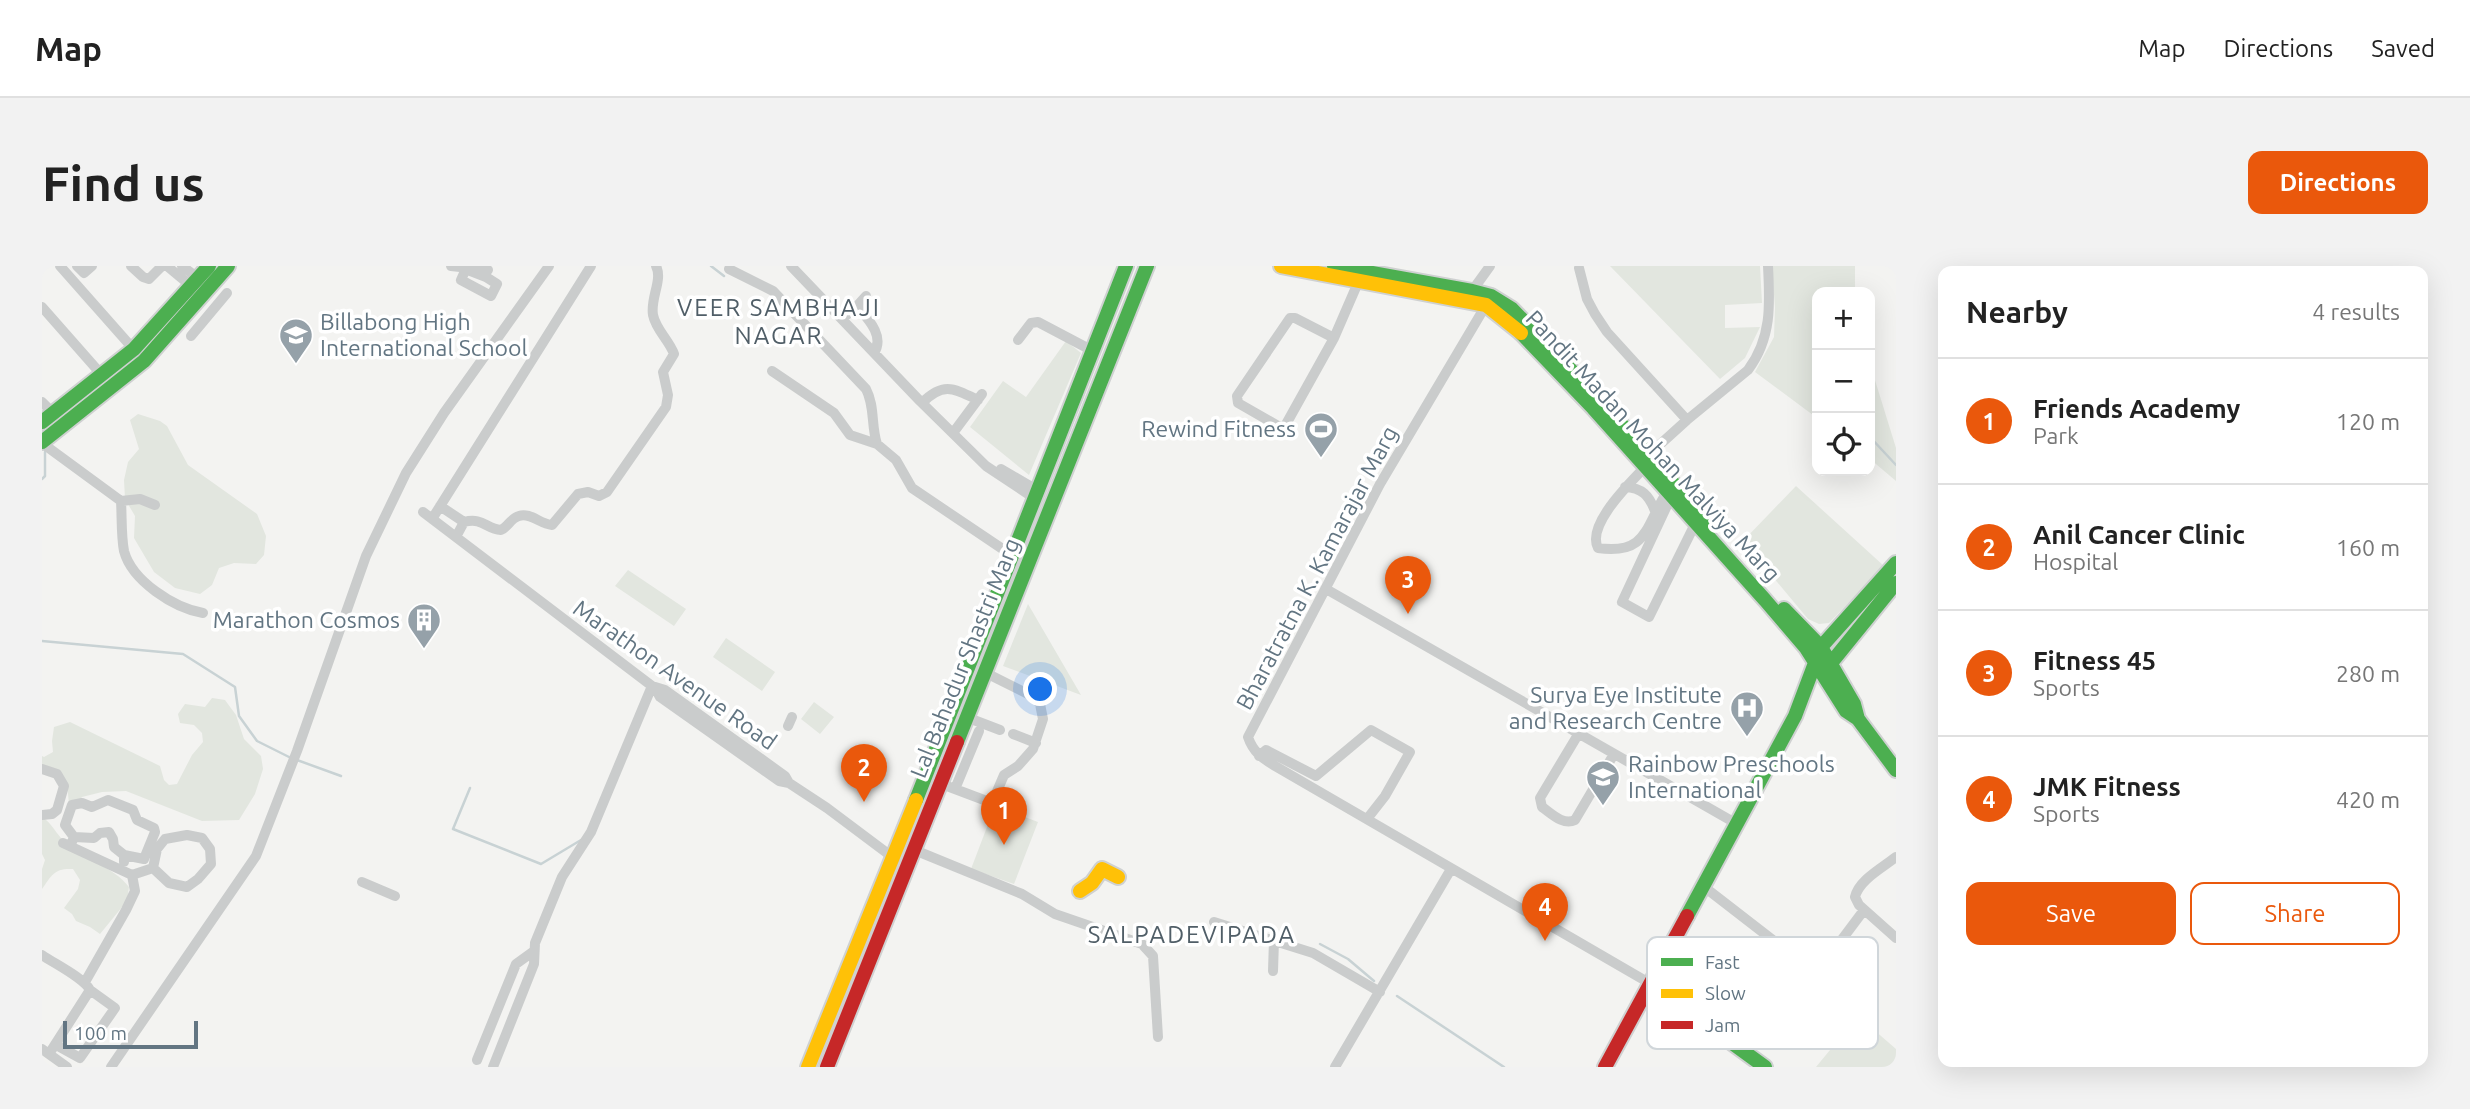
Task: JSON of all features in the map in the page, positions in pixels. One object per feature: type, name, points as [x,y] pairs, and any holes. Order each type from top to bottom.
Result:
[{"type":"street","points":[[60,266],[144,361]]},
{"type":"street","points":[[76,266],[84,273],[92,266]]},
{"type":"street","points":[[131,266],[149,279],[162,266]]},
{"type":"street","points":[[167,266],[188,275]]},
{"type":"street","points":[[42,401],[47,418],[134,349],[188,275],[209,266]]},
{"type":"street","points":[[155,505],[139,499],[121,501],[42,443],[144,361],[228,266]]},
{"type":"street","points":[[451,266],[485,270]]},
{"type":"street","points":[[111,1067],[256,856],[294,759],[366,556],[406,473],[444,413],[549,266]]},
{"type":"street","points":[[432,519],[591,266]]},
{"type":"street","points":[[440,506],[464,522],[476,520],[501,530],[518,516],[527,515],[551,525],[578,494],[588,492],[599,496],[607,492],[666,407],[668,395],[663,372],[674,354],[656,324],[653,312],[659,275],[656,266]]},
{"type":"street","points":[[794,266],[923,402],[991,468],[1036,494]]},
{"type":"street","name":"Lal Bahadur Shastri Marg","points":[[808,1067],[1126,266]]},
{"type":"street","name":"Lal Bahadur Shastri Marg","points":[[827,1067],[1147,266]]},
{"type":"street","name":"Pandit Madan Mohan Malviya Marg","points":[[1281,266],[1321,270],[1359,281],[1489,301],[1512,309],[1599,399],[1669,494],[1698,519],[1798,639],[1846,712],[1858,719]]},
{"type":"street","name":"Pandit Madan Mohan Malviya Marg","points":[[1334,266],[1359,281],[1472,291],[1489,301]]},
{"type":"street","points":[[1472,291],[1490,266]]},
{"type":"street","points":[[1669,494],[1655,511],[1647,531],[1636,545],[1613,550],[1598,548],[1595,542],[1597,529],[1645,462],[1687,420],[1748,370],[1762,347],[1770,306],[1768,266]]},
{"type":"street","points":[[1579,268],[1587,299],[1607,332],[1687,420]]},
{"type":"street","points":[[729,269],[773,291],[866,389],[871,400],[877,444]]},
{"type":"street","points":[[1334,338],[1295,318],[1287,320],[1237,396],[1238,403],[1283,427],[1334,338],[1359,281]]},
{"type":"street","points":[[191,336],[227,293]]},
{"type":"street","points":[[843,318],[866,296]]},
{"type":"street","name":"Bharatratna K. Kamarajar Marg","points":[[1259,756],[1248,737],[1380,484],[1489,301]]},
{"type":"street","points":[[195,303],[209,314]]},
{"type":"street","points":[[857,306],[870,321],[878,337],[875,352]]},
{"type":"street","points":[[42,307],[101,374]]},
{"type":"street","points":[[1018,340],[1031,323],[1038,322],[1093,351]]},
{"type":"street","points":[[772,371],[834,413],[850,435],[877,444],[895,460],[912,488],[1013,556]]},
{"type":"street","points":[[923,402],[940,389],[946,388],[980,397],[955,431]]},
{"type":"street","name":"Pandit Madan Mohan Malviya Marg","points":[[1645,462],[1821,647],[1854,704],[1858,719],[1896,770]]},
{"type":"street","points":[[1625,487],[1636,488],[1648,496],[1655,511]]},
{"type":"street","points":[[1669,494],[1622,602],[1649,617],[1698,519]]},
{"type":"street","points":[[121,501],[124,549],[128,561],[147,583],[167,600],[187,610],[202,613]]},
{"type":"street","name":"Marathon Avenue Road","points":[[423,512],[654,687],[660,697],[670,705],[779,781],[789,783],[827,808],[893,858]]},
{"type":"street","points":[[456,537],[464,522]]},
{"type":"street","points":[[1676,937],[1795,716],[1814,692],[1821,647],[1896,563]]},
{"type":"street","points":[[1819,670],[1831,663],[1896,583]]},
{"type":"street","points":[[1326,589],[1737,824]]},
{"type":"street","points":[[1843,622],[1854,634]]},
{"type":"street","points":[[939,783],[992,803],[1004,775],[1018,766],[1036,743],[1043,725],[1040,705],[1034,697],[984,671]]},
{"type":"street","points":[[492,1067],[534,964],[534,943],[562,877],[591,832],[654,687]]},
{"type":"street","points":[[966,717],[1000,730]]},
{"type":"street","points":[[1367,819],[1385,796],[1410,752],[1371,730],[1316,776],[1266,750],[1259,756],[1451,869],[1647,982]]},
{"type":"street","points":[[955,789],[979,731]]},
{"type":"street","points":[[1579,733],[1540,798],[1542,807],[1564,822],[1575,820],[1614,754]]},
{"type":"street","points":[[1013,734],[1036,743]]},
{"type":"street","points":[[42,769],[57,774],[64,786],[57,810],[52,814],[42,815]]},
{"type":"street","points":[[108,800],[133,810],[137,820],[154,828],[155,832],[144,859],[124,855],[114,847],[109,832],[69,843],[65,825],[72,805],[82,803],[92,807],[108,800]]},
{"type":"street","points":[[187,835],[202,838],[210,849],[211,864],[208,869],[187,887],[169,883],[153,868],[157,849],[165,839],[187,835]]},
{"type":"street","points":[[69,843],[129,872],[153,868]]},
{"type":"street","points":[[912,849],[1022,894],[1055,914],[1142,944],[1153,956],[1158,1037]]},
{"type":"street","points":[[67,1067],[46,1052],[88,986],[135,891],[124,855]]},
{"type":"street","points":[[1896,857],[1857,890],[1856,900],[1896,938]]},
{"type":"street","points":[[893,858],[905,868]]},
{"type":"street","points":[[1080,891],[1092,883],[1102,869],[1118,877]]},
{"type":"street","points":[[1335,1067],[1451,869]]},
{"type":"street","points":[[362,882],[394,896]]},
{"type":"street","points":[[1703,886],[1769,937]]},
{"type":"street","points":[[1844,937],[1864,910]]},
{"type":"street","points":[[1214,922],[1313,953],[1380,992]]},
{"type":"street","points":[[1273,971],[1274,940]]},
{"type":"street","points":[[477,1060],[516,964],[534,951]]},
{"type":"street","points":[[42,955],[116,1008],[80,1058],[60,1047]]},
{"type":"street","points":[[1605,1067],[1647,991]]},
{"type":"street","points":[[1740,1049],[1765,1067]]},
{"type":"shaded area","points":[[1610,266],[1760,266],[1762,303],[1725,305],[1725,328],[1760,327],[1745,358],[1720,379]]},
{"type":"shaded area","points":[[1772,266],[1855,266],[1855,287],[1812,287],[1812,414],[1755,372],[1774,337]]},
{"type":"shaded area","points":[[1066,341],[1081,353],[1029,475],[970,427],[1003,381],[1026,397]]},
{"type":"shaded area","points":[[1875,380],[1896,448],[1896,481],[1875,463]]},
{"type":"shaded area","points":[[138,414],[167,426],[188,465],[257,514],[266,536],[264,555],[256,564],[234,563],[219,568],[212,585],[200,594],[175,588],[154,572],[134,538],[135,516],[125,499],[124,480],[128,462],[139,449],[130,420]]},
{"type":"shaded area","points":[[1796,486],[1884,566],[1829,623],[1819,624],[1808,619],[1743,541]]},
{"type":"shaded area","points":[[628,570],[686,609],[674,626],[615,586]]},
{"type":"shaded area","points":[[1028,604],[1081,695],[1003,666]]},
{"type":"shaded area","points":[[726,638],[775,672],[762,691],[713,657]]},
{"type":"shaded area","points":[[212,698],[225,700],[236,715],[244,739],[261,756],[263,769],[255,794],[239,820],[202,821],[126,791],[102,792],[82,797],[77,803],[69,804],[67,784],[42,766],[42,756],[53,752],[54,727],[70,722],[160,766],[164,780],[169,785],[177,784],[192,755],[203,742],[202,733],[194,725],[180,723],[178,714],[185,704],[205,707]]},
{"type":"shaded area","points":[[814,702],[834,717],[820,734],[801,719]]},
{"type":"shaded area","points":[[995,806],[1038,822],[1014,884],[971,869]]},
{"type":"shaded area","points":[[42,817],[73,848],[115,874],[129,887],[127,901],[100,934],[76,921],[64,908],[78,889],[80,880],[73,869],[57,871],[42,889],[45,860],[42,854]]},
{"type":"shaded area","points":[[1878,1033],[1896,1049],[1896,1067],[1816,1067],[1831,1049],[1878,1049]]},
{"type":"waterway","points":[[711,266],[724,276]]},
{"type":"waterway","points":[[1875,442],[1896,465]]},
{"type":"waterway","points":[[42,479],[45,476],[45,452]]},
{"type":"waterway","points":[[42,641],[183,654],[235,687],[239,716],[257,741],[291,758]]},
{"type":"waterway","points":[[297,760],[341,776]]},
{"type":"waterway","points":[[470,788],[453,829],[541,864],[581,840]]},
{"type":"waterway","points":[[1320,944],[1348,959],[1374,981]]},
{"type":"waterway","points":[[1397,996],[1504,1067]]},
{"type":"traffic: fast","points":[[42,422],[134,349],[209,266]]},
{"type":"traffic: fast","points":[[42,442],[144,361],[228,266]]},
{"type":"traffic: fast","points":[[916,800],[1126,266]]},
{"type":"traffic: fast","points":[[957,742],[1147,266]]},
{"type":"traffic: fast","points":[[1334,266],[1472,291],[1491,296],[1512,309],[1599,399],[1710,525]]},
{"type":"traffic: fast","points":[[1521,333],[1593,408],[1765,600],[1806,648],[1846,711],[1858,719],[1896,770]]},
{"type":"traffic: fast","points":[[1687,916],[1795,716],[1821,647],[1896,563]]},
{"type":"traffic: fast","points":[[1827,668],[1896,583]]},
{"type":"traffic: fast","points":[[1784,609],[1821,647],[1854,704],[1858,719]]},
{"type":"traffic: fast","points":[[1740,1049],[1765,1067]]},
{"type":"traffic: slow","points":[[1281,266],[1486,305],[1521,333]]},
{"type":"traffic: slow","points":[[808,1067],[916,800]]},
{"type":"traffic: slow","points":[[1080,891],[1092,883],[1102,869],[1118,877]]},
{"type":"traffic: jam","points":[[827,1067],[957,742]]},
{"type":"traffic: jam","points":[[1676,937],[1687,916]]},
{"type":"traffic: jam","points":[[1605,1067],[1647,990]]},
{"type":"place","name":"Billabong High International School","points":[[296,365]]},
{"type":"place","name":"Rewind Fitness","points":[[1321,459]]},
{"type":"place","name":"Fitness 45","points":[[1408,614]]},
{"type":"place","name":"Marathon Cosmos","points":[[424,650]]},
{"type":"place","name":"Surya Eye Institute and Research Centre","points":[[1747,738]]},
{"type":"place","name":"Anil Cancer Clinic","points":[[864,802]]},
{"type":"place","name":"Rainbow Preschools International","points":[[1603,807]]},
{"type":"place","name":"Friends Academy","points":[[1004,845]]},
{"type":"place","name":"JMK Fitness","points":[[1545,941]]},
{"type":"district","name":"VEER SAMBHAJI NAGAR","points":[[779,322]]},
{"type":"district","name":"SALPADEVIPADA","points":[[1192,935]]}]
